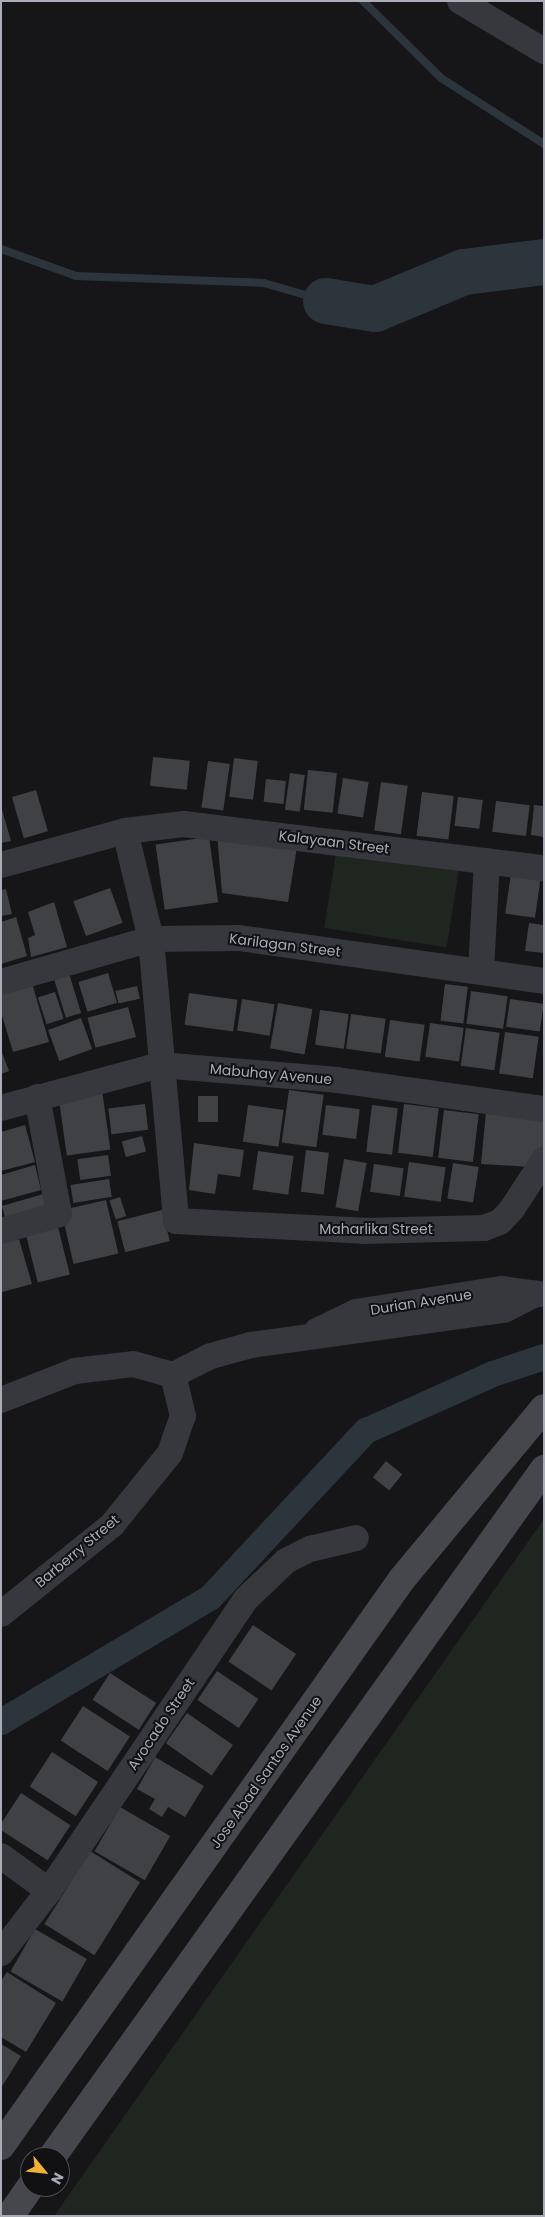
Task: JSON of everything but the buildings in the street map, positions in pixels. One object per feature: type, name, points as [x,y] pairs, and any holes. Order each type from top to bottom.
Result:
[{"type":"main road","name":"Jose Abad Santos Avenue","points":[[1,2146],[402,1579],[544,1408]]},
{"type":"main road","points":[[59,2147],[544,1469]]},
{"type":"main road","points":[[10,2216],[23,2197]]},
{"type":"street","points":[[460,1],[544,51]]},
{"type":"street","name":"Kalayaan Street","points":[[1,865],[125,831],[184,824],[544,868]]},
{"type":"street","points":[[125,831],[151,939],[160,1064]]},
{"type":"street","points":[[481,971],[487,861]]},
{"type":"street","name":"Karilagan Street","points":[[1,982],[151,939],[239,938],[544,981]]},
{"type":"street","name":"Mabuhay Avenue","points":[[1,1108],[160,1064],[337,1080],[544,1109]]},
{"type":"street","name":"Maharlika Street","points":[[160,1064],[176,1221],[364,1231],[484,1228],[500,1222],[512,1210],[544,1160]]},
{"type":"street","points":[[1,1231],[59,1214],[37,1097]]},
{"type":"street","name":"Durian Avenue","points":[[173,1375],[211,1356],[312,1334],[358,1334],[504,1310],[540,1294]]},
{"type":"street","points":[[1,1400],[75,1371],[133,1364],[173,1375]]},
{"type":"street","name":"Barberry Street","points":[[1,1614],[112,1525],[170,1453],[183,1416],[173,1375]]},
{"type":"street","name":"Avocado Street","points":[[1,1953],[49,1891],[246,1599],[286,1561],[310,1549],[356,1538]]},
{"type":"street","points":[[1,1856],[49,1891]]},
{"type":"shaded area","points":[[337,847],[459,866],[447,947],[324,928]]},
{"type":"shaded area","points":[[544,1519],[544,2216],[54,2216],[67,2197],[70,2197],[70,2193]]},
{"type":"waterway","points":[[363,1],[441,78],[544,144]]},
{"type":"waterway","points":[[1,249],[76,276],[264,283],[326,301]]},
{"type":"waterway","points":[[326,301],[375,309],[464,272],[544,262]]},
{"type":"waterway","points":[[1,1722],[210,1598],[366,1431],[493,1374],[544,1357]]}]
